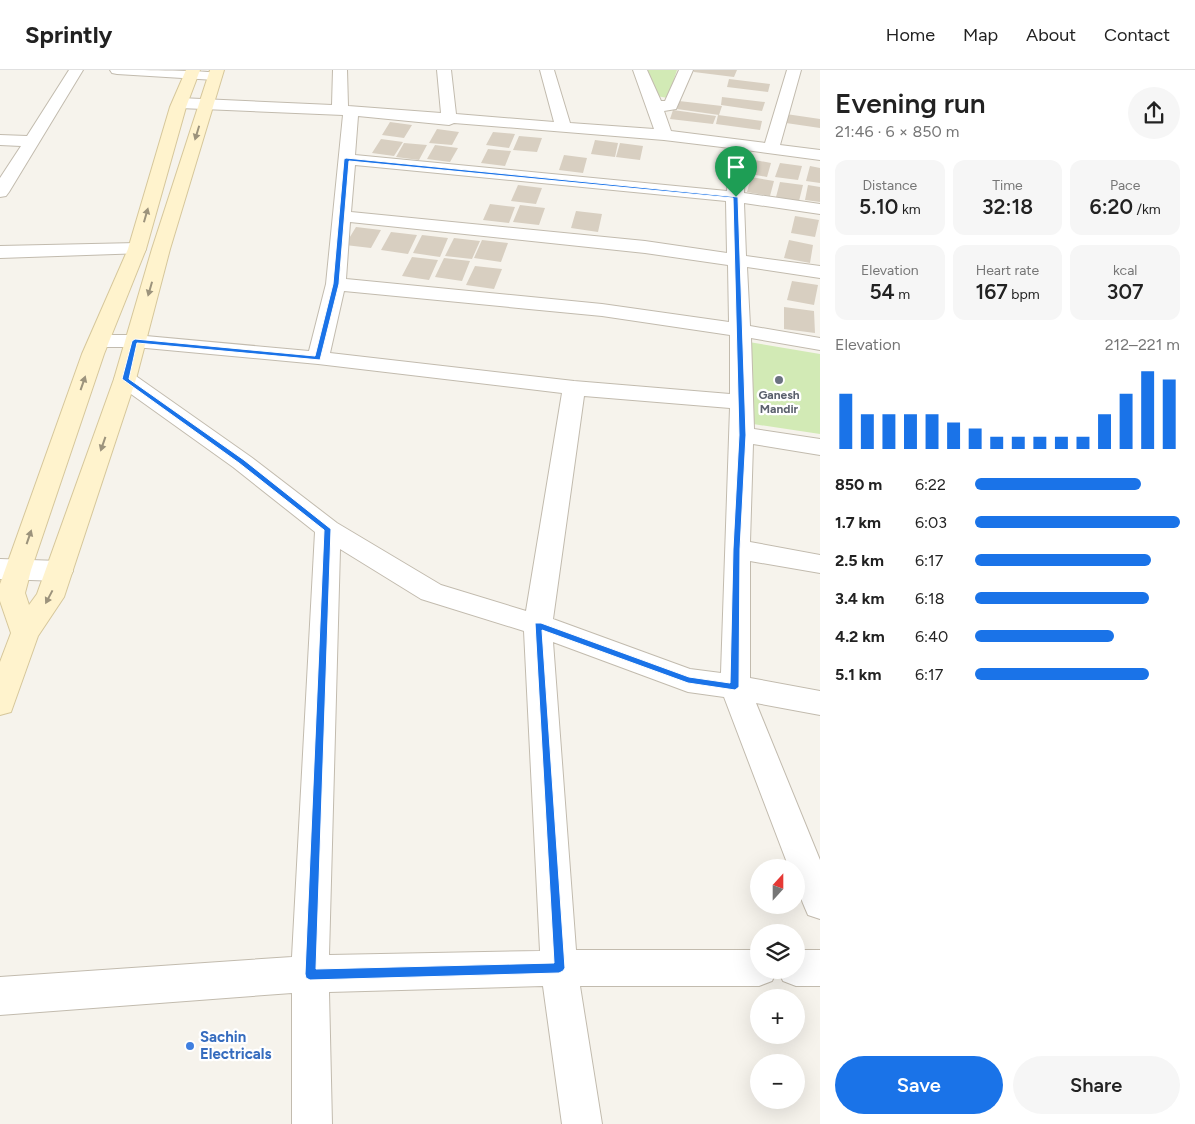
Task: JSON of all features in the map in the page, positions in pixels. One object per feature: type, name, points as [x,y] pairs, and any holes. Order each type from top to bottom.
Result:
[{"type":"main road","points":[[25,633],[11,593],[9,569],[137,249],[180,103],[192,73]]},
{"type":"main road","points":[[0,703],[25,633],[50,598],[60,571],[125,379],[216,73]]},
{"type":"street","points":[[0,191],[76,70]]},
{"type":"street","points":[[117,70],[216,73]]},
{"type":"street","points":[[318,358],[336,284],[342,216],[346,159],[345,111],[340,70]]},
{"type":"street","points":[[444,70],[449,120]]},
{"type":"street","points":[[547,70],[564,128]]},
{"type":"street","points":[[640,70],[655,106],[664,135]]},
{"type":"street","points":[[655,106],[671,106],[686,70]]},
{"type":"street","points":[[771,149],[794,70]]},
{"type":"street","points":[[180,103],[345,111],[664,135],[820,156]]},
{"type":"street","points":[[0,140],[32,141]]},
{"type":"street","points":[[738,145],[736,197],[742,435],[736,549],[735,687],[820,903]]},
{"type":"street","points":[[346,159],[736,197],[820,209]]},
{"type":"street","points":[[342,216],[645,247],[737,258],[820,272]]},
{"type":"street","points":[[0,252],[137,249]]},
{"type":"street","points":[[336,284],[602,310],[740,330],[820,344]]},
{"type":"street","points":[[99,341],[135,341],[318,358],[574,388],[742,402]]},
{"type":"street","points":[[125,379],[242,462],[328,529],[430,592],[538,625],[688,680],[820,703]]},
{"type":"street","points":[[574,388],[538,625],[559,968],[582,1124]]},
{"type":"street","points":[[742,435],[820,448]]},
{"type":"street","points":[[312,1124],[310,974],[328,529]]},
{"type":"street","points":[[736,549],[820,564]]},
{"type":"street","points":[[9,569],[60,571]]},
{"type":"street","points":[[0,996],[310,974],[559,968],[750,968]]},
{"type":"street","points":[[805,968],[820,968]]},
{"type":"green space","points":[[647,70],[677,70],[668,98],[656,96]]},
{"type":"green space","points":[[749,342],[820,354],[820,434],[753,424]]},
{"type":"building","points":[[693,70],[737,70],[734,77],[694,72]]},
{"type":"building","points":[[729,79],[770,84],[768,92],[727,87]]},
{"type":"building","points":[[722,97],[765,102],[762,111],[721,105]]},
{"type":"building","points":[[679,101],[722,106],[719,115],[677,109]]},
{"type":"building","points":[[673,110],[716,116],[713,124],[670,119]]},
{"type":"building","points":[[786,114],[820,119],[820,128],[786,123]]},
{"type":"building","points":[[718,115],[762,121],[760,130],[716,124]]},
{"type":"building","points":[[390,122],[412,125],[404,138],[382,135]]},
{"type":"building","points":[[437,129],[459,132],[452,145],[429,143]]},
{"type":"building","points":[[493,132],[515,134],[509,148],[486,145]]},
{"type":"building","points":[[519,136],[542,138],[537,152],[513,150]]},
{"type":"building","points":[[381,139],[403,142],[394,156],[372,153]]},
{"type":"building","points":[[595,140],[618,143],[615,157],[591,154]]},
{"type":"building","points":[[404,143],[427,145],[419,160],[396,157]]},
{"type":"building","points":[[620,143],[643,146],[640,160],[616,157]]},
{"type":"building","points":[[435,145],[458,148],[450,162],[427,159]]},
{"type":"building","points":[[488,149],[511,151],[505,166],[481,163]]},
{"type":"building","points":[[564,155],[587,158],[583,173],[559,170]]},
{"type":"building","points":[[749,159],[771,163],[767,177],[745,173]]},
{"type":"building","points":[[780,163],[802,166],[798,180],[775,177]]},
{"type":"building","points":[[810,166],[820,168],[820,183],[806,181]]},
{"type":"building","points":[[751,177],[774,181],[770,196],[747,192]]},
{"type":"building","points":[[780,182],[803,185],[799,201],[776,197]]},
{"type":"building","points":[[518,185],[542,188],[536,204],[511,201]]},
{"type":"building","points":[[808,185],[820,187],[820,202],[805,200]]},
{"type":"building","points":[[490,204],[515,207],[509,223],[483,220]]},
{"type":"building","points":[[520,205],[545,208],[539,225],[513,222]]},
{"type":"building","points":[[576,211],[602,214],[598,232],[571,228]]},
{"type":"building","points":[[795,216],[819,220],[815,237],[791,233]]},
{"type":"building","points":[[356,227],[381,230],[371,248],[345,245]]},
{"type":"building","points":[[391,232],[417,235],[408,254],[381,250]]},
{"type":"building","points":[[422,235],[448,238],[440,257],[413,253]]},
{"type":"building","points":[[454,238],[480,241],[472,259],[445,256]]},
{"type":"building","points":[[482,240],[508,243],[501,262],[474,258]]},
{"type":"building","points":[[789,240],[813,245],[810,263],[784,258]]},
{"type":"building","points":[[412,257],[438,260],[429,280],[402,276]]},
{"type":"building","points":[[444,258],[470,261],[462,281],[435,277]]},
{"type":"building","points":[[475,266],[502,269],[494,289],[466,285]]},
{"type":"building","points":[[792,281],[818,285],[814,305],[787,300]]},
{"type":"building","points":[[784,307],[814,311],[815,333],[784,329]]},
{"type":"place","name":"Ganesh Mandir","points":[[779,380]]},
{"type":"place","name":"Sachin Electricals","points":[[190,1046]]},
{"type":"route","points":[[346,159],[736,197],[742,435],[736,549],[735,687],[688,680],[538,625],[559,968],[310,974],[328,529],[242,462],[125,379],[135,341],[318,358],[336,284],[346,159]]}]
